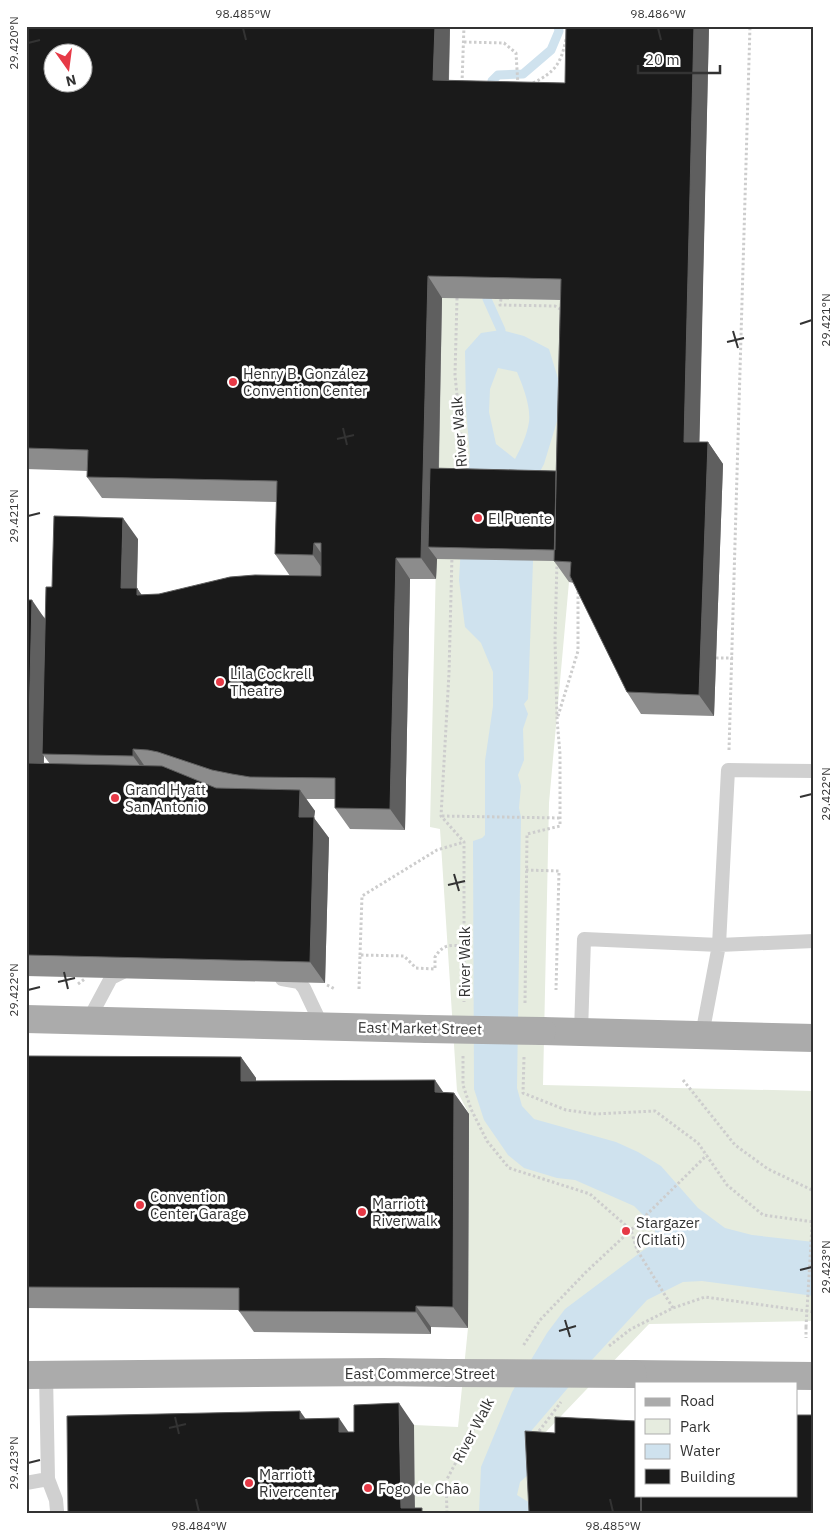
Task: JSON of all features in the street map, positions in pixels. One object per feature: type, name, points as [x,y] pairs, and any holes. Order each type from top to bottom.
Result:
[{"type":"main road","name":"East Market Street","points":[[26,1019],[814,1038]]},
{"type":"main road","name":"East Commerce Street","points":[[36,1375],[383,1372],[814,1376]]},
{"type":"lane","points":[[702,1035],[719,945],[728,770],[814,771]]},
{"type":"lane","points":[[581,1032],[584,938],[719,945],[814,941]]},
{"type":"lane","points":[[88,1021],[111,978],[133,967],[143,968]]},
{"type":"lane","points":[[271,976],[299,982],[304,988],[322,1026]]},
{"type":"lane","points":[[36,1375],[48,1479],[56,1500],[57,1511]]},
{"type":"lane","points":[[26,1484],[48,1479]]},
{"type":"path","points":[[462,92],[464,26]]},
{"type":"path","points":[[728,770],[733,658],[750,26]]},
{"type":"path","points":[[529,85],[548,75],[558,64],[564,52],[567,35]]},
{"type":"path","points":[[464,42],[504,43],[516,53],[518,85]]},
{"type":"path","points":[[510,85],[524,85]]},
{"type":"path","name":"River Walk","points":[[457,298],[455,375],[464,465],[462,474]]},
{"type":"path","points":[[501,299],[500,304],[555,306],[566,315]]},
{"type":"path","points":[[360,989],[362,896],[437,850],[464,842],[441,816],[449,673],[452,549]]},
{"type":"path","points":[[524,1006],[527,834],[560,826],[560,754],[555,640],[556,560]]},
{"type":"path","points":[[557,718],[578,651],[578,582]]},
{"type":"path","points":[[716,658],[733,658]]},
{"type":"path","points":[[441,816],[560,818]]},
{"type":"path","name":"River Walk","points":[[464,842],[464,1005]]},
{"type":"path","points":[[526,870],[559,871],[556,990]]},
{"type":"path","points":[[360,955],[404,956],[416,968],[435,969],[435,957],[443,947],[448,944],[464,946]]},
{"type":"path","points":[[78,984],[87,977]]},
{"type":"path","points":[[323,983],[335,989]]},
{"type":"path","points":[[524,1054],[523,1093],[566,1110],[596,1114],[655,1111],[698,1142],[726,1185],[763,1215],[814,1222]]},
{"type":"path","points":[[463,1055],[463,1085],[471,1109],[487,1141],[509,1168],[590,1194],[631,1230],[637,1250],[673,1308]]},
{"type":"path","points":[[683,1080],[735,1145],[768,1169],[813,1191],[806,1338]]},
{"type":"path","points":[[518,1353],[540,1320],[586,1272],[642,1220],[707,1155]]},
{"type":"path","name":"River Walk","points":[[447,1513],[446,1481],[491,1395]]},
{"type":"green space","points":[[442,298],[576,300],[569,582],[549,803],[543,1085],[814,1091],[814,1321],[649,1324],[541,1437],[540,1513],[415,1513],[414,1425],[458,1427],[468,1328],[469,1114],[457,1091],[440,829],[430,827]]},
{"type":"water","points":[[501,330],[524,336],[549,349],[564,398],[544,464],[536,479],[528,699],[524,704],[528,714],[523,729],[524,760],[518,775],[521,786],[519,808],[521,817],[517,1088],[522,1106],[534,1119],[616,1142],[638,1152],[661,1166],[698,1208],[725,1228],[752,1235],[814,1242],[814,1296],[702,1281],[683,1282],[647,1300],[590,1362],[532,1430],[528,1475],[520,1482],[517,1495],[530,1503],[530,1513],[479,1513],[481,1467],[512,1392],[547,1333],[565,1309],[657,1240],[654,1226],[634,1206],[575,1180],[557,1178],[524,1168],[508,1155],[484,1120],[474,1089],[473,841],[485,835],[485,761],[493,706],[493,672],[481,643],[465,627],[459,580],[464,494],[470,455],[466,409],[465,351],[481,333]],"holes":[[[498,368],[517,372],[526,397],[529,416],[525,437],[515,459],[496,444],[489,412],[490,389]]]},
{"type":"building","name":"Henry B. González Convention Center","points":[[26,26],[435,26],[433,80],[565,83],[566,26],[694,26],[684,442],[708,442],[699,695],[627,692],[570,576],[571,562],[554,561],[561,279],[428,276],[421,558],[396,558],[390,809],[335,808],[335,778],[250,777],[212,770],[148,750],[133,749],[133,756],[42,754],[46,587],[52,587],[54,516],[123,518],[121,588],[137,588],[137,595],[159,594],[230,577],[255,575],[321,576],[321,543],[314,543],[313,555],[275,554],[277,481],[87,477],[88,450],[26,448]]},
{"type":"building","points":[[430,468],[556,471],[555,550],[428,547]]},
{"type":"building","name":"Grand Hyatt San Antonio","points":[[26,600],[32,600],[28,763],[162,766],[216,788],[300,790],[299,817],[314,817],[310,962],[26,955]]},
{"type":"building","points":[[26,1056],[241,1057],[241,1081],[435,1080],[435,1092],[454,1093],[453,1307],[416,1306],[416,1312],[239,1311],[239,1288],[26,1287]]},
{"type":"building","name":"Marriott Rivercenter","points":[[399,1403],[401,1508],[422,1508],[422,1513],[68,1513],[67,1416],[300,1411],[300,1419],[339,1418],[339,1432],[354,1432],[354,1405]]},
{"type":"building","points":[[798,1415],[814,1415],[814,1513],[641,1513],[641,1496],[798,1496]]},
{"type":"building","points":[[555,1417],[635,1421],[635,1496],[641,1496],[641,1513],[529,1513],[525,1431],[555,1433]]},
{"type":"waterway","points":[[490,92],[492,81],[498,75],[523,74],[551,50],[559,31],[558,26]]},
{"type":"waterway","points":[[487,299],[501,330],[500,341]]},
{"type":"place","name":"Henry B. González Convention Center","points":[[233,382]]},
{"type":"place","name":"El Puente","points":[[478,518]]},
{"type":"place","name":"Lila Cockrell Theatre","points":[[220,682]]},
{"type":"place","name":"Grand Hyatt San Antonio","points":[[115,798]]},
{"type":"place","name":"Convention Center Garage","points":[[140,1205]]},
{"type":"place","name":"Marriott Riverwalk","points":[[362,1212]]},
{"type":"place","name":"Stargazer (Citlati)","points":[[626,1231]]},
{"type":"place","name":"Marriott Rivercenter","points":[[249,1483]]},
{"type":"place","name":"Fogo de Chão","points":[[368,1488]]}]
